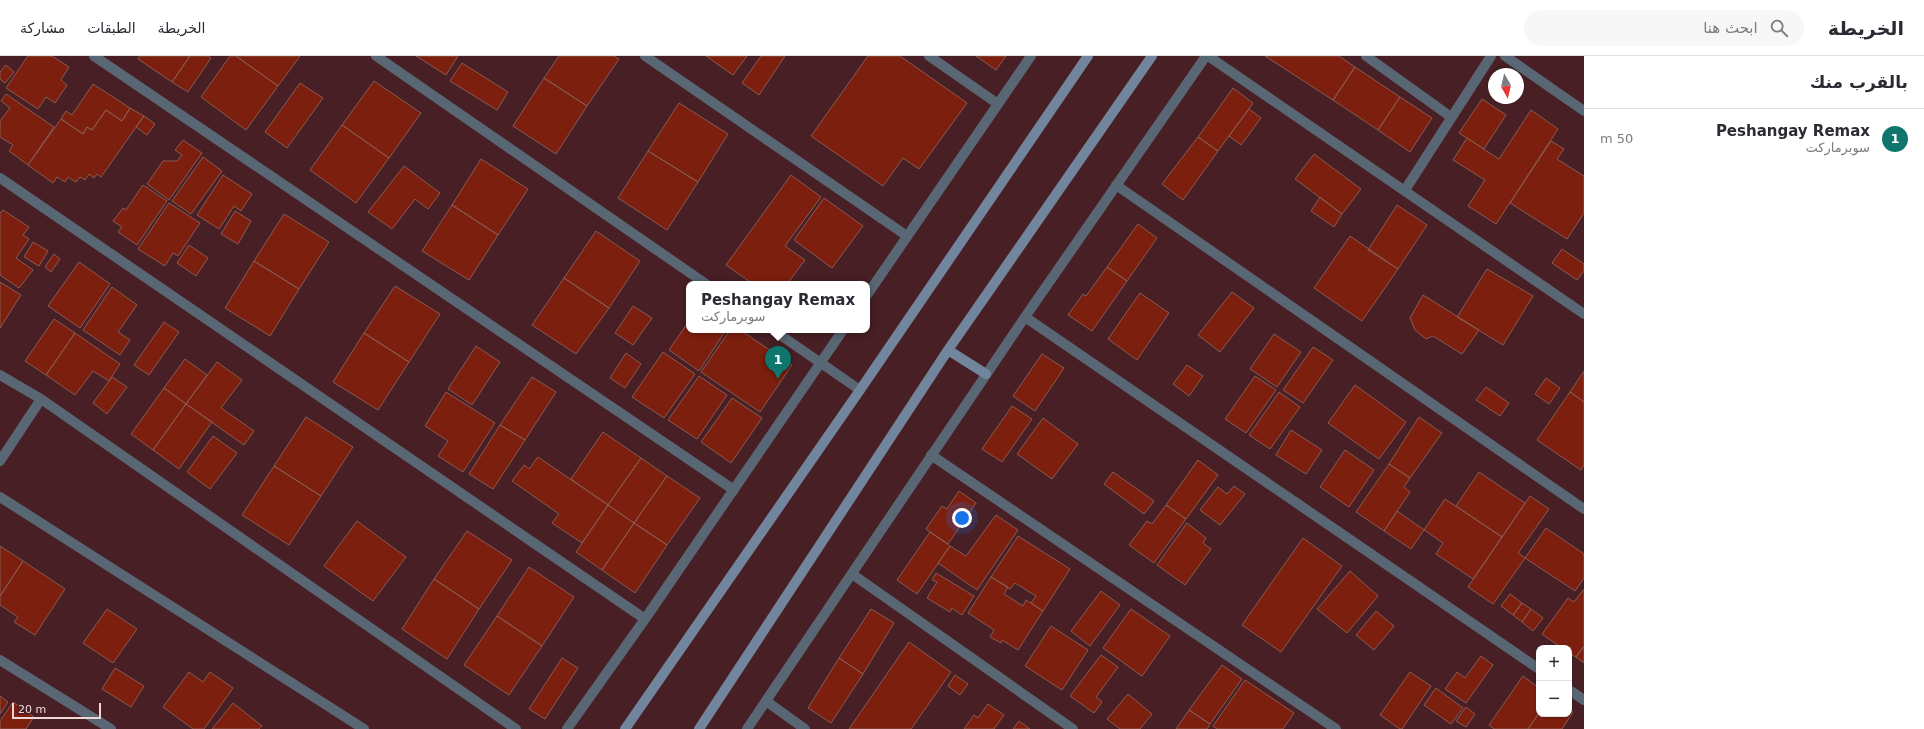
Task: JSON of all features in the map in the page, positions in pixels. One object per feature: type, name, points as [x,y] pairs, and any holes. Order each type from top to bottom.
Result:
[{"type":"main road","points":[[625,729],[860,390],[1088,56]]},
{"type":"main road","points":[[699,729],[948,350],[1152,56]]},
{"type":"main road","points":[[948,350],[986,374]]},
{"type":"street","points":[[94,56],[734,490]]},
{"type":"street","points":[[376,56],[702,281]]},
{"type":"street","points":[[645,56],[908,236]]},
{"type":"street","points":[[929,56],[998,104]]},
{"type":"street","points":[[870,291],[1031,56]]},
{"type":"street","points":[[747,729],[986,374],[1207,56],[1405,190],[1584,314]]},
{"type":"street","points":[[1366,56],[1451,117]]},
{"type":"street","points":[[1405,190],[1490,56]]},
{"type":"street","points":[[1505,56],[1584,111]]},
{"type":"street","points":[[0,178],[646,620]]},
{"type":"street","points":[[1116,186],[1584,509]]},
{"type":"street","points":[[1025,317],[1536,667]]},
{"type":"street","points":[[777,333],[860,390]]},
{"type":"street","points":[[567,729],[646,620],[841,333]]},
{"type":"street","points":[[0,375],[41,399],[516,729]]},
{"type":"street","points":[[0,461],[41,399]]},
{"type":"street","points":[[931,455],[1336,729]]},
{"type":"street","points":[[0,497],[364,729]]},
{"type":"street","points":[[852,574],[1073,729]]},
{"type":"street","points":[[0,660],[97,725],[111,729]]},
{"type":"street","points":[[1572,692],[1584,700]]},
{"type":"street","points":[[766,701],[804,729]]},
{"type":"building","points":[[28,56],[52,56],[69,67],[61,80],[67,85],[55,103],[46,97],[38,109],[6,88]]},
{"type":"building","points":[[140,56],[190,56],[172,82],[138,59]]},
{"type":"building","points":[[190,56],[208,56],[211,58],[188,92],[172,82]]},
{"type":"building","points":[[230,56],[236,56],[278,86],[246,130],[201,97]]},
{"type":"building","points":[[236,56],[300,56],[278,86]]},
{"type":"building","points":[[416,56],[458,56],[446,75]]},
{"type":"building","points":[[559,56],[614,56],[619,59],[587,106],[544,78]]},
{"type":"building","points":[[706,56],[747,56],[733,75]]},
{"type":"building","points":[[761,56],[785,56],[759,95],[742,83]]},
{"type":"building","points":[[868,56],[900,56],[967,103],[919,169],[903,158],[883,186],[811,136]]},
{"type":"building","points":[[976,56],[1006,56],[996,70]]},
{"type":"building","points":[[1265,56],[1339,56],[1355,67],[1333,100]]},
{"type":"building","points":[[462,63],[508,92],[497,110],[450,81]]},
{"type":"building","points":[[6,65],[14,72],[5,83],[0,79],[0,72]]},
{"type":"building","points":[[1355,67],[1400,97],[1378,130],[1333,100]]},
{"type":"building","points":[[544,78],[587,106],[556,154],[513,126]]},
{"type":"building","points":[[374,81],[421,113],[389,158],[342,125]]},
{"type":"building","points":[[300,83],[323,98],[287,148],[265,132]]},
{"type":"building","points":[[93,84],[130,108],[122,121],[106,110],[92,130],[87,127],[83,134],[61,119],[66,111],[72,115]]},
{"type":"building","points":[[1233,88],[1253,103],[1218,151],[1198,137]]},
{"type":"building","points":[[6,94],[54,127],[28,165],[9,151],[13,145],[0,137],[0,121],[10,108],[1,101]]},
{"type":"building","points":[[1400,97],[1432,118],[1410,152],[1378,130]]},
{"type":"building","points":[[1482,99],[1506,115],[1484,149],[1459,133]]},
{"type":"building","points":[[679,103],[728,134],[698,182],[648,151]]},
{"type":"building","points":[[130,108],[144,116],[101,177],[97,174],[94,178],[89,174],[85,180],[80,177],[76,182],[68,177],[65,182],[57,177],[53,183],[28,165],[61,119],[83,134],[87,127],[92,130],[106,110],[122,121]]},
{"type":"building","points":[[1249,109],[1261,118],[1241,145],[1229,136]]},
{"type":"building","points":[[1531,110],[1558,129],[1496,224],[1468,206],[1485,180],[1453,160],[1467,138],[1499,159]]},
{"type":"building","points":[[144,116],[155,124],[147,135],[136,127]]},
{"type":"building","points":[[342,125],[389,158],[356,203],[310,170]]},
{"type":"building","points":[[1198,137],[1218,151],[1183,200],[1162,184]]},
{"type":"building","points":[[183,140],[202,153],[169,200],[147,184],[163,161],[177,161],[182,155],[175,150]]},
{"type":"building","points":[[1551,141],[1564,149],[1557,159],[1584,176],[1584,213],[1567,239],[1510,203]]},
{"type":"building","points":[[648,151],[698,182],[667,230],[618,198]]},
{"type":"building","points":[[1314,154],[1361,189],[1342,214],[1295,179]]},
{"type":"building","points":[[203,157],[222,171],[191,214],[172,201]]},
{"type":"building","points":[[481,159],[528,189],[498,235],[452,205]]},
{"type":"building","points":[[404,166],[440,193],[428,209],[415,199],[392,229],[368,212]]},
{"type":"building","points":[[223,175],[252,194],[241,211],[234,206],[219,229],[197,215]]},
{"type":"building","points":[[791,175],[821,197],[785,246],[805,260],[789,281],[749,281],[726,265]]},
{"type":"building","points":[[143,185],[167,201],[137,245],[118,232],[122,227],[113,221],[123,208],[126,210]]},
{"type":"building","points":[[1320,197],[1342,214],[1334,227],[1311,211]]},
{"type":"building","points":[[824,198],[863,226],[832,268],[794,240]]},
{"type":"building","points":[[169,203],[200,223],[178,256],[173,253],[165,266],[138,249]]},
{"type":"building","points":[[452,205],[498,235],[469,280],[422,251]]},
{"type":"building","points":[[1397,205],[1427,225],[1398,269],[1368,250]]},
{"type":"building","points":[[3,210],[29,227],[23,235],[29,239],[16,258],[33,270],[19,288],[0,275],[0,213]]},
{"type":"building","points":[[235,211],[251,221],[238,244],[221,234]]},
{"type":"building","points":[[284,214],[329,242],[299,289],[254,261]]},
{"type":"building","points":[[1138,224],[1157,238],[1127,281],[1107,267]]},
{"type":"building","points":[[596,231],[640,261],[609,308],[564,278]]},
{"type":"building","points":[[1350,236],[1398,269],[1362,321],[1314,288]]},
{"type":"building","points":[[33,242],[48,251],[39,266],[24,257]]},
{"type":"building","points":[[189,245],[208,258],[196,276],[177,263]]},
{"type":"building","points":[[1562,249],[1584,264],[1584,271],[1577,280],[1552,263]]},
{"type":"building","points":[[54,254],[60,259],[51,272],[45,267]]},
{"type":"building","points":[[254,261],[299,289],[270,336],[225,308]]},
{"type":"building","points":[[79,262],[110,284],[80,328],[48,306]]},
{"type":"building","points":[[1107,267],[1127,281],[1092,331],[1068,315],[1083,294],[1086,296]]},
{"type":"building","points":[[1487,269],[1533,296],[1503,345],[1457,317]]},
{"type":"building","points":[[564,278],[609,308],[576,354],[532,325]]},
{"type":"building","points":[[0,282],[21,295],[0,328]]},
{"type":"building","points":[[395,286],[440,314],[409,362],[364,333]]},
{"type":"building","points":[[112,287],[137,305],[118,332],[130,340],[120,355],[83,330]]},
{"type":"building","points":[[1232,292],[1254,308],[1220,352],[1198,335]]},
{"type":"building","points":[[1140,293],[1169,313],[1137,360],[1108,339]]},
{"type":"building","points":[[1423,295],[1479,330],[1462,354],[1433,336],[1426,339],[1415,330],[1410,318]]},
{"type":"building","points":[[633,306],[652,318],[633,345],[615,333]]},
{"type":"building","points":[[54,319],[75,333],[46,375],[25,361]]},
{"type":"building","points":[[164,322],[179,332],[149,375],[134,365]]},
{"type":"building","points":[[686,325],[686,333],[724,333],[699,371],[669,350]]},
{"type":"building","points":[[75,333],[120,364],[109,381],[93,371],[75,395],[46,375]]},
{"type":"building","points":[[364,333],[409,362],[378,410],[333,382]]},
{"type":"building","points":[[728,333],[744,333],[792,365],[760,412],[701,372]]},
{"type":"building","points":[[1274,334],[1301,352],[1277,387],[1250,369]]},
{"type":"building","points":[[476,346],[500,362],[472,405],[448,389]]},
{"type":"building","points":[[1313,347],[1333,360],[1303,403],[1283,390]]},
{"type":"building","points":[[663,352],[695,374],[664,418],[632,397]]},
{"type":"building","points":[[626,353],[641,364],[625,388],[610,378]]},
{"type":"building","points":[[1042,354],[1064,368],[1035,411],[1013,396]]},
{"type":"building","points":[[185,359],[207,375],[186,404],[164,388]]},
{"type":"building","points":[[217,362],[242,380],[221,408],[254,431],[244,445],[186,404]]},
{"type":"building","points":[[1187,365],[1203,376],[1189,396],[1173,384]]},
{"type":"building","points":[[1584,371],[1584,402],[1570,392]]},
{"type":"building","points":[[699,376],[727,395],[697,439],[668,420]]},
{"type":"building","points":[[1255,376],[1276,390],[1246,433],[1225,419]]},
{"type":"building","points":[[112,377],[127,387],[107,414],[93,403]]},
{"type":"building","points":[[532,377],[556,392],[525,440],[500,425]]},
{"type":"building","points":[[1546,378],[1560,388],[1549,404],[1535,394]]},
{"type":"building","points":[[1355,385],[1406,422],[1379,459],[1328,423]]},
{"type":"building","points":[[1486,387],[1509,403],[1500,416],[1476,400]]},
{"type":"building","points":[[164,388],[186,404],[153,450],[131,434]]},
{"type":"building","points":[[446,392],[495,423],[463,472],[438,456],[448,441],[425,426]]},
{"type":"building","points":[[1279,392],[1300,407],[1270,449],[1249,435]]},
{"type":"building","points":[[1570,392],[1584,402],[1584,465],[1581,470],[1537,440]]},
{"type":"building","points":[[732,398],[762,418],[731,463],[701,442]]},
{"type":"building","points":[[186,404],[212,422],[179,469],[153,450]]},
{"type":"building","points":[[1012,406],[1032,419],[1002,462],[982,449]]},
{"type":"building","points":[[306,417],[353,447],[321,496],[274,466]]},
{"type":"building","points":[[1419,417],[1442,433],[1410,478],[1389,464]]},
{"type":"building","points":[[1043,418],[1078,444],[1052,479],[1017,454]]},
{"type":"building","points":[[500,425],[525,440],[493,489],[469,474]]},
{"type":"building","points":[[1291,430],[1322,450],[1306,474],[1276,455]]},
{"type":"building","points":[[603,432],[641,458],[608,505],[571,479]]},
{"type":"building","points":[[213,436],[237,453],[210,489],[187,472]]},
{"type":"building","points":[[1345,450],[1374,470],[1349,507],[1320,487]]},
{"type":"building","points":[[538,457],[608,505],[582,543],[552,523],[559,514],[512,481],[524,465],[529,469]]},
{"type":"building","points":[[641,458],[667,476],[634,523],[608,505]]},
{"type":"building","points":[[1198,460],[1218,475],[1186,519],[1166,505]]},
{"type":"building","points":[[1389,464],[1410,478],[1404,487],[1410,492],[1384,531],[1356,512]]},
{"type":"building","points":[[274,466],[321,496],[289,545],[242,515]]},
{"type":"building","points":[[1113,472],[1154,501],[1144,514],[1104,484]]},
{"type":"building","points":[[1479,472],[1525,503],[1502,537],[1456,506]]},
{"type":"building","points":[[667,476],[700,498],[667,545],[634,523]]},
{"type":"building","points":[[1234,486],[1245,494],[1220,525],[1200,510],[1218,487],[1227,494]]},
{"type":"building","points":[[959,491],[976,503],[948,544],[926,529],[942,506],[947,509]]},
{"type":"building","points":[[1530,496],[1549,509],[1518,553],[1525,558],[1493,604],[1468,587]]},
{"type":"building","points":[[1445,499],[1502,537],[1473,579],[1436,554],[1443,543],[1424,530]]},
{"type":"building","points":[[608,505],[634,523],[602,570],[576,552]]},
{"type":"building","points":[[1166,505],[1186,519],[1154,563],[1129,545],[1147,521],[1152,524]]},
{"type":"building","points":[[1397,511],[1424,530],[1411,549],[1384,531]]},
{"type":"building","points":[[996,515],[1018,530],[977,590],[938,563],[950,546],[966,556]]},
{"type":"building","points":[[357,521],[406,557],[373,601],[324,566]]},
{"type":"building","points":[[634,523],[667,545],[635,593],[602,570]]},
{"type":"building","points":[[1187,523],[1206,538],[1203,543],[1211,549],[1185,585],[1157,565]]},
{"type":"building","points":[[1546,528],[1584,554],[1584,578],[1575,591],[1525,558]]},
{"type":"building","points":[[467,531],[512,560],[479,609],[434,579]]},
{"type":"building","points":[[930,532],[950,546],[917,594],[897,580]]},
{"type":"building","points":[[1018,536],[1070,569],[1043,611],[1031,603],[1036,596],[1015,583],[1010,589],[991,577]]},
{"type":"building","points":[[1303,538],[1342,566],[1281,652],[1242,625]]},
{"type":"building","points":[[0,546],[23,561],[0,596]]},
{"type":"building","points":[[23,561],[65,589],[35,635],[14,622],[18,617],[0,605],[0,596]]},
{"type":"building","points":[[529,567],[574,597],[542,646],[497,616]]},
{"type":"building","points":[[1350,571],[1378,596],[1347,633],[1317,609]]},
{"type":"building","points":[[936,573],[974,596],[962,615],[952,608],[950,612],[927,598],[937,582],[932,580]]},
{"type":"building","points":[[991,577],[1008,587],[1004,594],[1023,606],[1026,600],[1043,611],[1018,650],[1002,640],[1001,643],[990,637],[994,630],[968,613]]},
{"type":"building","points":[[434,579],[479,609],[447,659],[402,629]]},
{"type":"building","points":[[1584,589],[1584,646],[1576,657],[1572,655],[1572,645],[1558,645],[1542,634],[1568,598],[1574,602]]},
{"type":"building","points":[[1101,591],[1120,605],[1090,646],[1071,631]]},
{"type":"building","points":[[1510,594],[1522,603],[1513,615],[1501,606]]},
{"type":"building","points":[[1522,603],[1531,609],[1522,622],[1513,615]]},
{"type":"building","points":[[107,609],[137,629],[113,663],[83,643]]},
{"type":"building","points":[[871,609],[894,623],[863,674],[839,658]]},
{"type":"building","points":[[1131,609],[1170,636],[1142,676],[1103,648]]},
{"type":"building","points":[[1531,609],[1543,618],[1533,631],[1522,622]]},
{"type":"building","points":[[1376,611],[1394,626],[1374,650],[1356,635]]},
{"type":"building","points":[[497,616],[542,646],[509,695],[464,665]]},
{"type":"building","points":[[1051,626],[1088,650],[1062,690],[1025,666]]},
{"type":"building","points":[[909,642],[951,672],[911,729],[849,729]]},
{"type":"building","points":[[1584,646],[1584,663],[1576,657]]},
{"type":"building","points":[[1101,655],[1118,667],[1096,697],[1102,702],[1094,713],[1070,696]]},
{"type":"building","points":[[1481,656],[1493,665],[1466,703],[1445,689],[1457,672],[1465,678]]},
{"type":"building","points":[[562,658],[578,668],[545,719],[529,709]]},
{"type":"building","points":[[839,658],[863,674],[831,723],[808,708]]},
{"type":"building","points":[[1222,665],[1242,679],[1210,724],[1189,710]]},
{"type":"building","points":[[115,668],[144,686],[131,707],[102,689]]},
{"type":"building","points":[[189,672],[203,682],[210,672],[233,688],[204,729],[193,729],[163,707]]},
{"type":"building","points":[[1410,672],[1431,686],[1402,729],[1400,729],[1380,715]]},
{"type":"building","points":[[955,675],[968,684],[960,695],[948,686]]},
{"type":"building","points":[[1523,676],[1536,686],[1536,717],[1528,729],[1494,729],[1489,725]]},
{"type":"building","points":[[1245,680],[1294,713],[1283,729],[1217,729],[1213,726]]},
{"type":"building","points":[[1436,688],[1463,708],[1451,724],[1424,705]]},
{"type":"building","points":[[1128,694],[1152,714],[1140,729],[1120,729],[1107,719]]},
{"type":"building","points":[[0,696],[8,702],[0,714]]},
{"type":"building","points":[[13,702],[34,717],[26,729],[0,729],[0,721]]},
{"type":"building","points":[[233,703],[262,726],[259,729],[212,729]]},
{"type":"building","points":[[988,704],[1004,715],[994,729],[964,729],[974,715],[978,718]]},
{"type":"building","points":[[1466,707],[1475,714],[1466,727],[1456,721]]},
{"type":"building","points":[[1189,710],[1210,724],[1207,729],[1176,729]]},
{"type":"building","points":[[1536,717],[1570,717],[1562,729],[1528,729]]},
{"type":"building","points":[[1019,721],[1030,729],[1013,729]]},
{"type":"place","name":"Peshangay Remax","points":[[778,379]]}]
